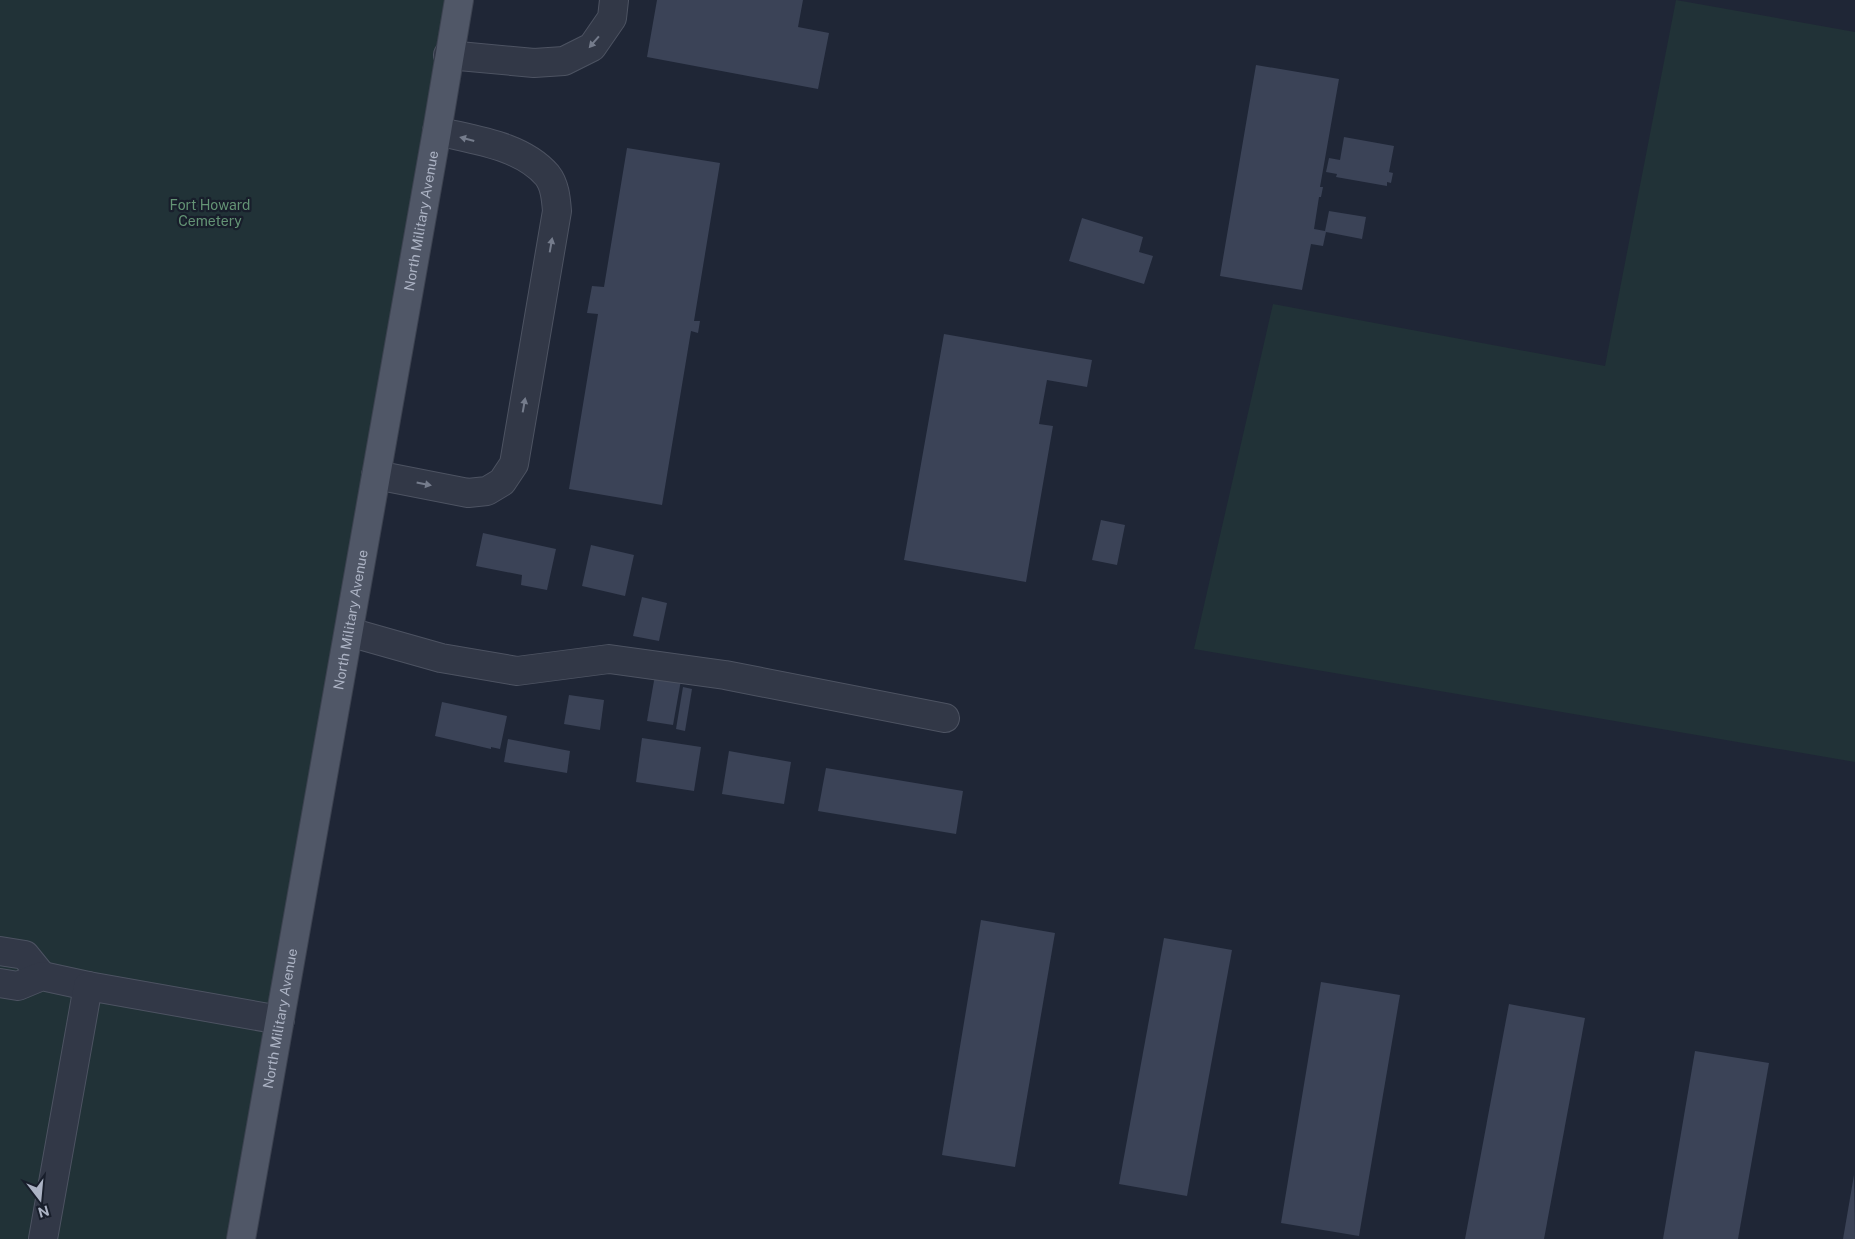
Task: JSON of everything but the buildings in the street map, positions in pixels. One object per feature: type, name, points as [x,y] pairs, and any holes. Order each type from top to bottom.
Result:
[{"type":"main road","name":"North Military Avenue","points":[[241,1239],[459,0]]},
{"type":"lane","points":[[448,55],[534,63],[564,61],[592,47],[612,18],[614,0]]},
{"type":"lane","points":[[376,475],[468,493],[486,491],[502,482],[514,464],[516,454],[557,211],[556,194],[547,176],[528,159],[503,148],[437,131]]},
{"type":"lane","points":[[349,632],[441,658],[517,671],[609,660],[726,675],[944,718]]},
{"type":"lane","points":[[0,951],[25,956],[42,976]]},
{"type":"lane","points":[[0,983],[18,986],[42,976],[280,1020]]},
{"type":"lane","points":[[43,1239],[88,986]]},
{"type":"green space","name":"Fort Howard Cemetery","points":[[0,0],[459,0],[241,1239],[0,1239]]},
{"type":"green space","points":[[1676,0],[1855,32],[1855,762],[1194,649],[1273,304],[1605,366]]}]
